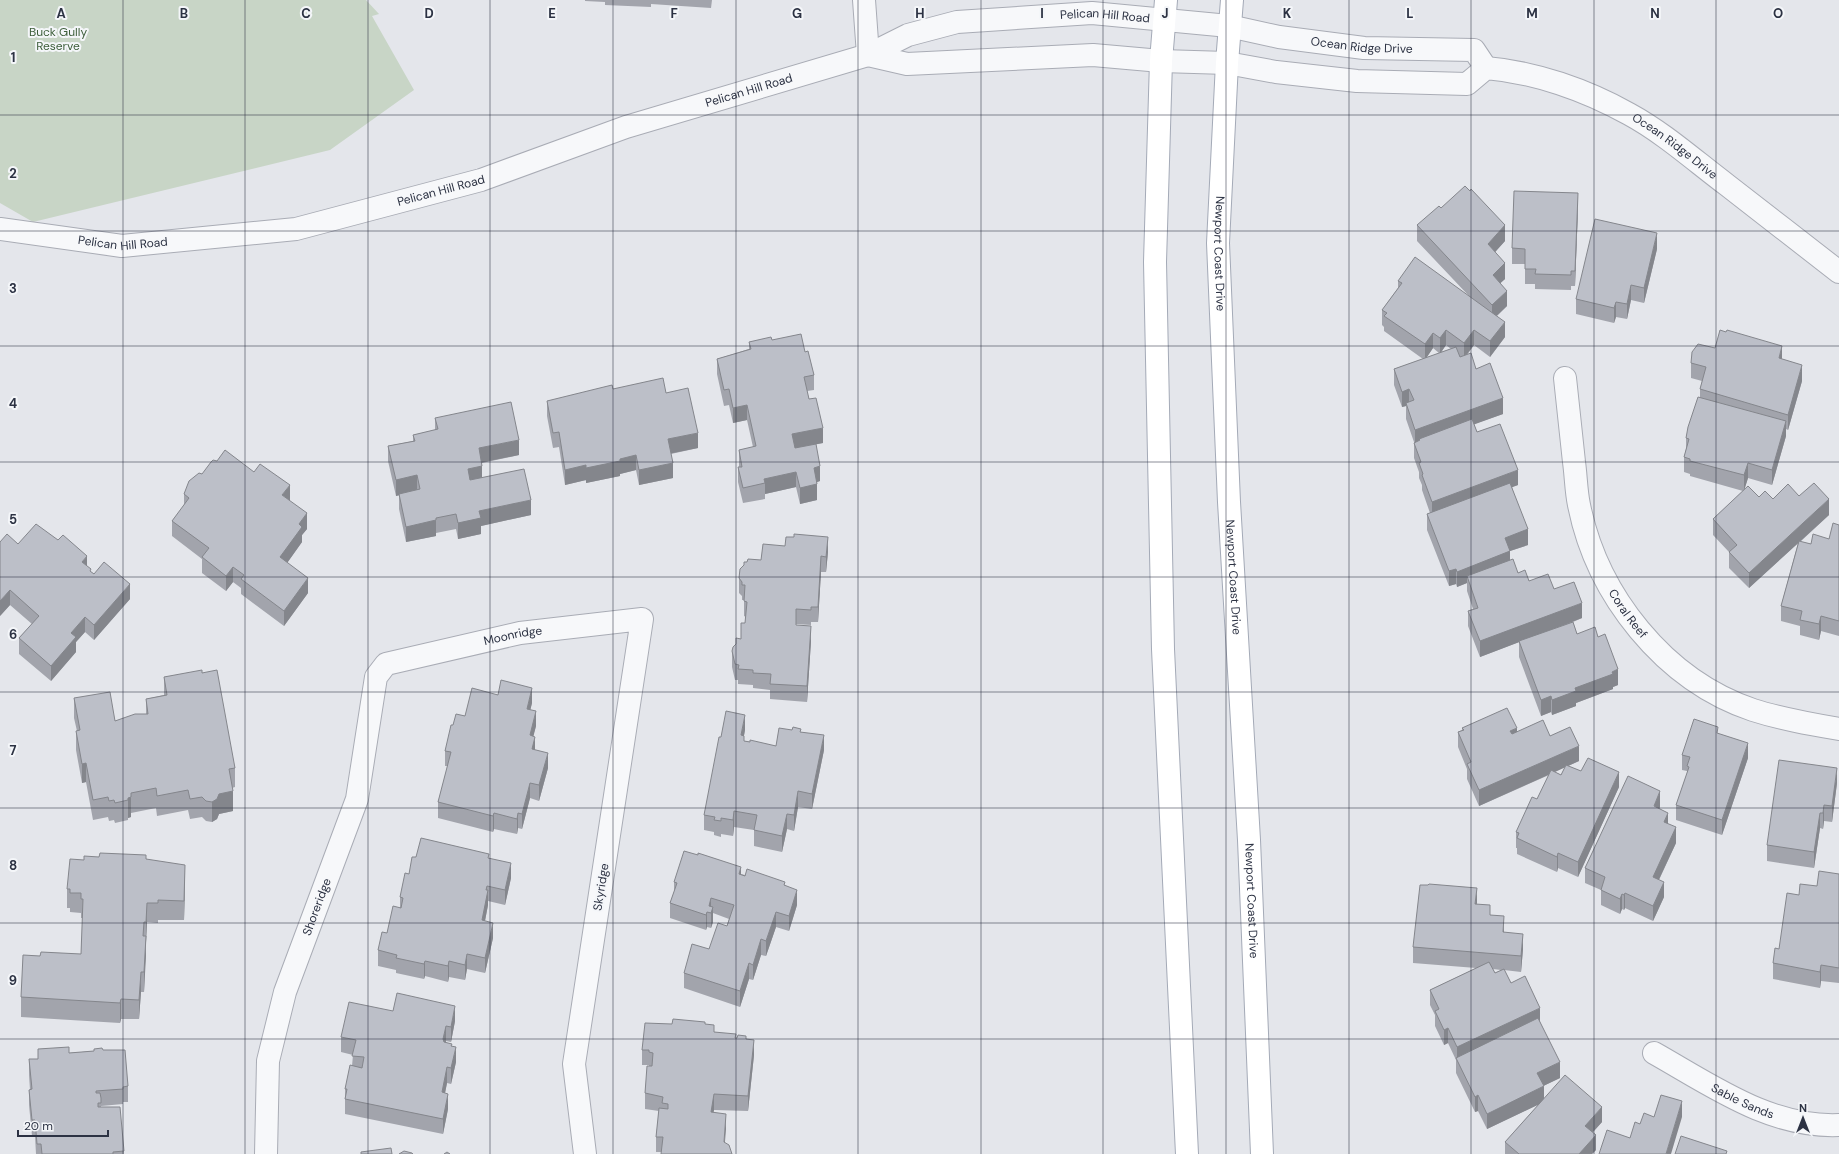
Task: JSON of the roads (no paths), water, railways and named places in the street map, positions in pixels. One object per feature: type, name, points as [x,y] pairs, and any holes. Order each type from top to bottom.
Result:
[{"type":"main road","name":"Newport Coast Drive","points":[[1232,0],[1229,26],[1218,243],[1229,502],[1250,847],[1262,1154]]},
{"type":"main road","points":[[1165,10],[1161,61],[1155,262],[1163,649],[1188,1154]]},
{"type":"street","points":[[864,0],[868,55]]},
{"type":"street","name":"Pelican Hill Road","points":[[0,229],[122,246],[296,229],[481,180],[626,127],[868,55],[908,35],[957,22],[1092,13],[1165,10],[1229,26]]},
{"type":"street","name":"Ocean Ridge Drive","points":[[1229,26],[1279,37],[1364,48],[1474,50],[1486,68],[1556,82],[1594,96],[1630,114],[1663,136],[1839,272]]},
{"type":"street","name":"Pelican Hill Road","points":[[868,55],[907,64],[1093,55],[1161,61],[1227,63]]},
{"type":"street","points":[[1227,63],[1276,72],[1357,81],[1467,84],[1486,68]]},
{"type":"street","name":"Coral Reef","points":[[1565,378],[1579,504],[1591,549],[1610,588],[1635,626],[1670,662],[1710,690],[1752,710],[1794,722],[1839,729]]},
{"type":"street","name":"Moonridge","points":[[386,664],[520,633],[642,619]]},
{"type":"street","name":"Skyridge","points":[[585,1154],[574,1064],[642,619]]},
{"type":"street","name":"Shoreridge","points":[[266,1154],[268,1061],[285,992],[357,799],[376,677],[386,664]]},
{"type":"street","name":"Sable Sands","points":[[1654,1053],[1753,1108],[1791,1121],[1839,1125]]},
{"type":"park label","name":"Buck Gully Reserve","points":[[58,39]]}]
